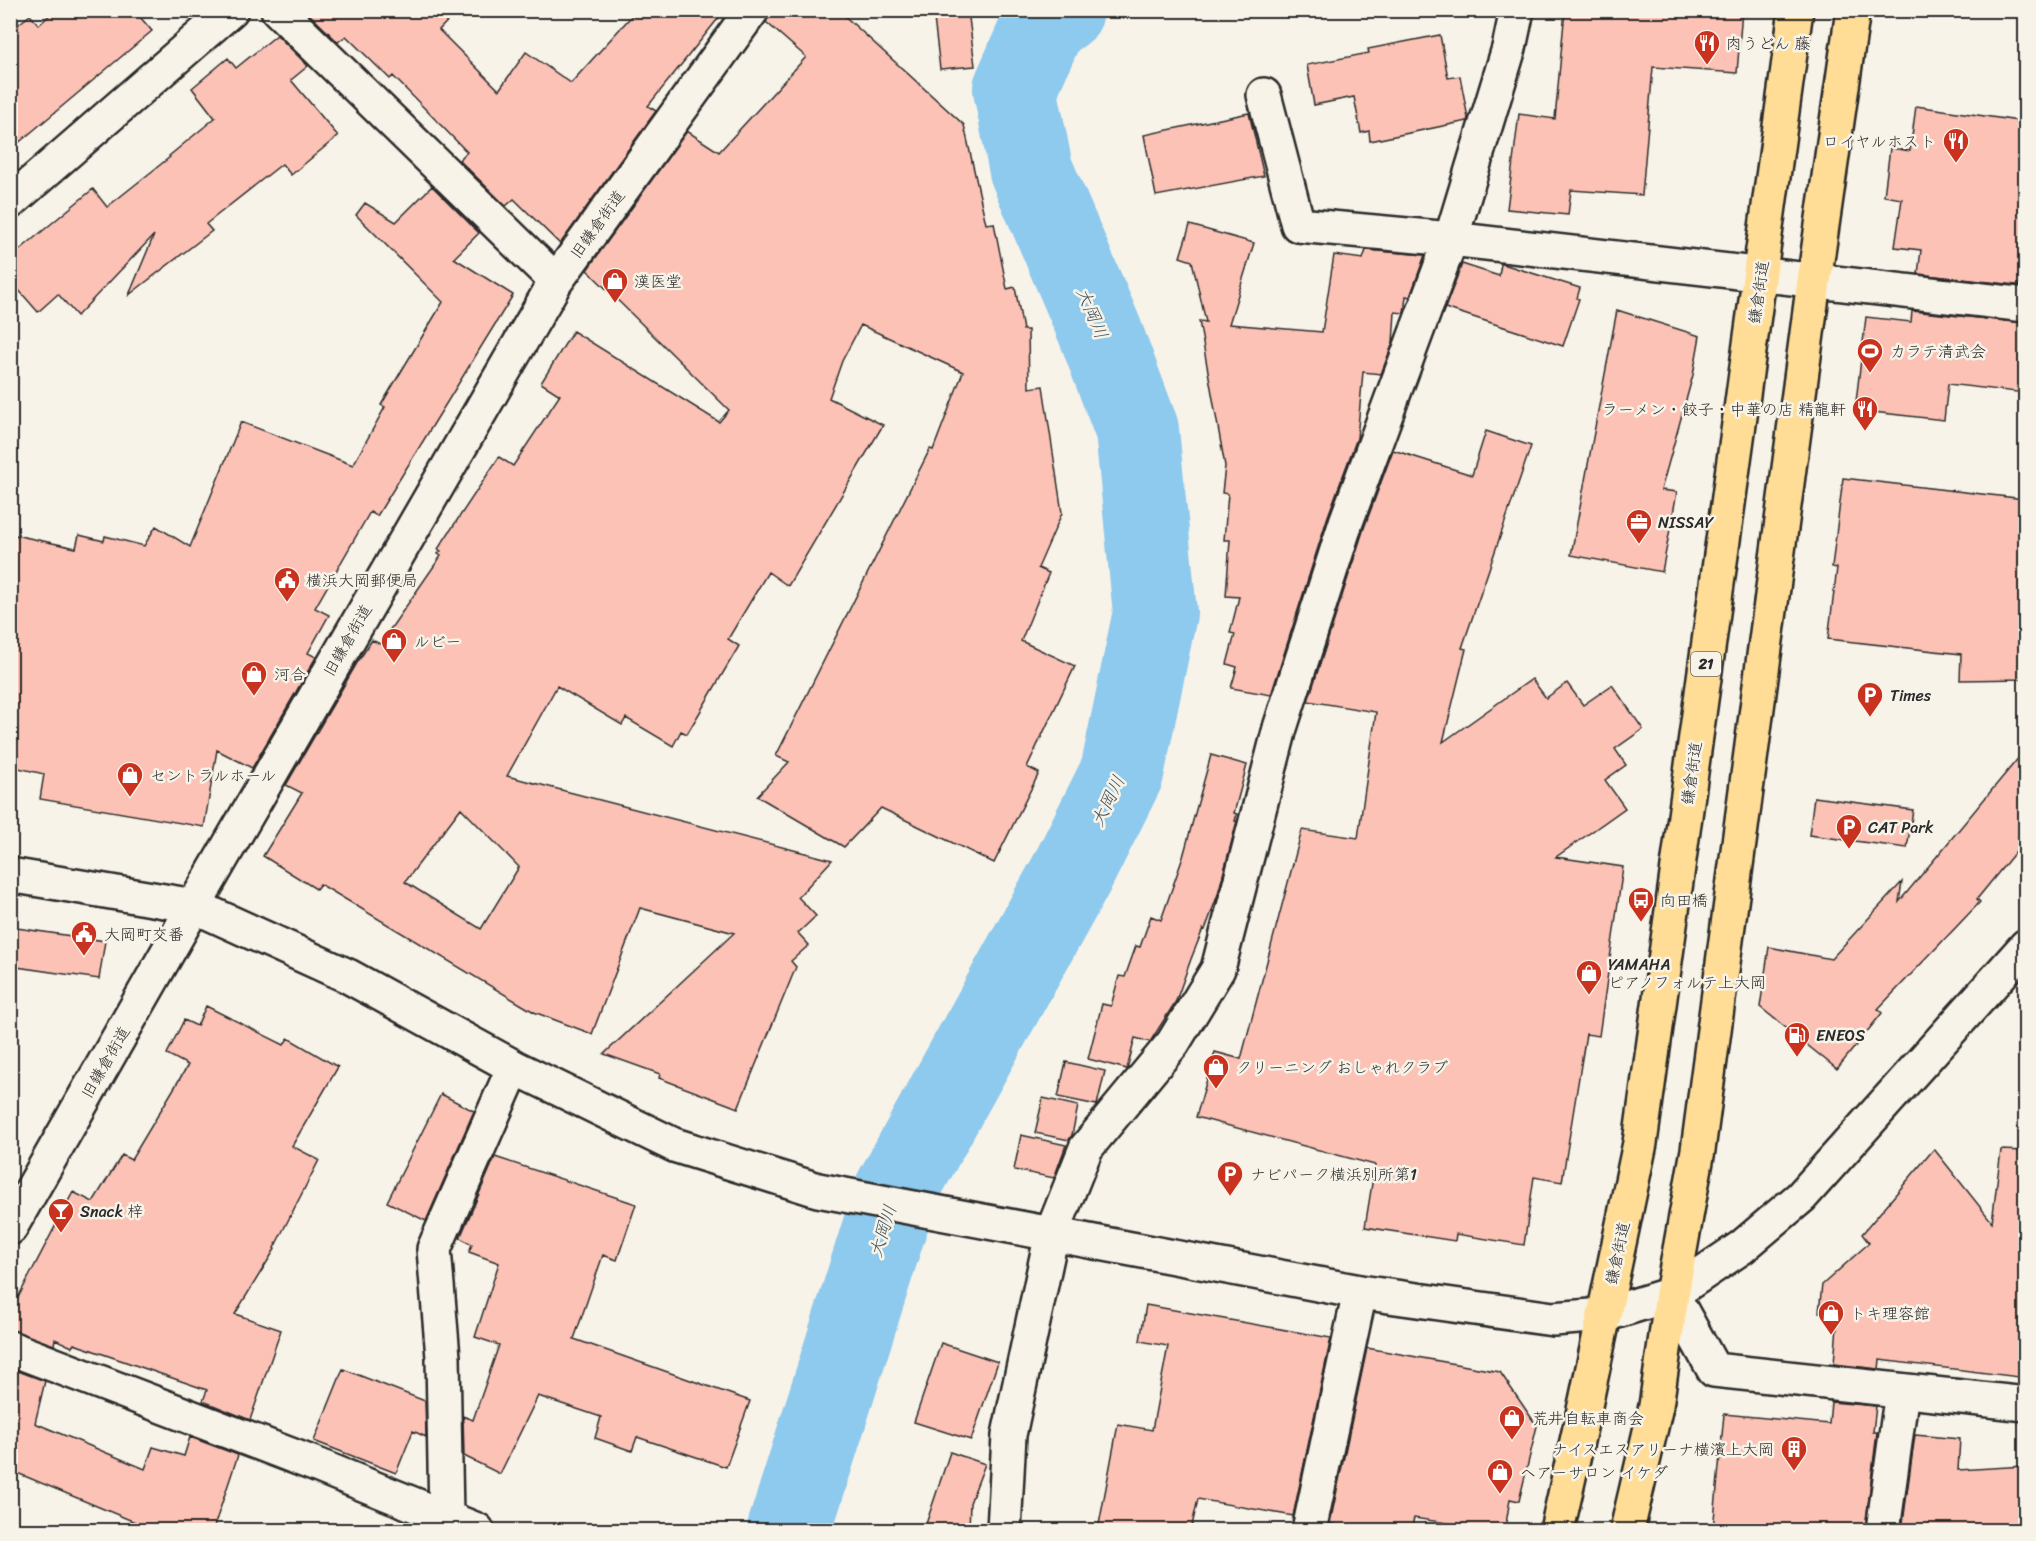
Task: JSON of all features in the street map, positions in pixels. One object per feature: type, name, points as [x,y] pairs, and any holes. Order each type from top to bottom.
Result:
[{"type":"main road","name":"鎌倉街道","points":[[1557,1530],[1640,1143],[1796,10]]},
{"type":"main road","points":[[1627,1530],[1656,1406],[1672,1294],[1700,1138],[1853,10]]},
{"type":"street","points":[[10,202],[231,10]]},
{"type":"street","points":[[278,10],[556,281]]},
{"type":"street","name":"旧鎌倉街道","points":[[10,1228],[556,281],[752,10]]},
{"type":"street","points":[[1004,1530],[1009,1435],[1052,1233],[1086,1149],[1173,1043],[1218,969],[1280,728],[1346,522],[1451,239],[1509,48],[1517,10]]},
{"type":"street","points":[[1264,95],[1298,225],[1451,239],[2025,306]]},
{"type":"street","points":[[10,875],[194,906],[348,976],[514,1067],[674,1145],[818,1190],[1360,1292],[1553,1319],[1604,1315],[1672,1294],[1742,1247],[1802,1197],[2025,946]]},
{"type":"street","points":[[446,1517],[443,1357],[434,1250],[514,1067]]},
{"type":"street","points":[[1308,1530],[1360,1292]]},
{"type":"street","points":[[1672,1294],[1714,1370],[2025,1404]]},
{"type":"street","points":[[10,1348],[314,1464],[477,1530]]},
{"type":"street","points":[[1883,1530],[1902,1391]]},
{"type":"building","points":[[55,10],[134,10],[152,31],[10,150],[10,31],[30,15],[39,25]]},
{"type":"building","points":[[309,10],[458,10],[439,30],[499,90],[526,52],[571,83],[637,10],[725,10],[648,106],[656,111],[560,244],[514,199],[506,206],[459,160],[467,152],[393,76],[390,79],[346,36],[338,42],[307,12]]},
{"type":"building","points":[[771,10],[838,10],[964,125],[986,224],[994,223],[1007,289],[1015,287],[1023,330],[1028,330],[1029,388],[1043,386],[1062,513],[1038,568],[1049,573],[1021,641],[1075,666],[1027,767],[1039,773],[994,863],[881,808],[844,847],[757,796],[789,762],[776,756],[930,449],[933,450],[963,372],[861,325],[842,361],[829,398],[883,425],[788,586],[768,572],[728,639],[739,646],[687,734],[681,731],[673,746],[626,718],[622,725],[557,686],[507,776],[832,860],[798,897],[816,916],[798,933],[809,945],[791,961],[796,967],[738,1108],[659,1078],[660,1074],[604,1054],[734,933],[640,908],[592,1034],[534,1012],[320,884],[316,889],[263,856],[302,793],[286,785],[357,663],[372,640],[380,644],[441,556],[438,554],[441,551],[438,549],[499,457],[513,466],[560,395],[541,383],[573,331],[719,422],[729,410],[587,270],[687,131],[719,152],[806,57],[766,22]],"holes":[[[461,808],[519,867],[481,929],[405,882]]]},
{"type":"building","points":[[933,10],[968,10],[975,66],[940,69]]},
{"type":"building","points":[[1565,10],[1742,10],[1737,73],[1653,67],[1642,195],[1571,190],[1568,215],[1507,209],[1519,114],[1555,119]]},
{"type":"building","points":[[277,35],[308,66],[291,80],[338,136],[291,175],[282,164],[206,224],[212,231],[129,295],[154,235],[77,316],[58,294],[38,312],[10,280],[10,258],[93,189],[107,207],[170,157],[215,118],[192,88],[228,58],[236,68]]},
{"type":"building","points":[[1440,35],[1448,78],[1460,76],[1467,121],[1370,141],[1369,131],[1361,133],[1354,97],[1314,105],[1307,65],[1369,53],[1368,49]]},
{"type":"building","points":[[1916,106],[2025,122],[2025,286],[1918,274],[1921,250],[1895,247],[1902,199],[1884,196],[1890,148],[1910,151]]},
{"type":"building","points":[[1249,113],[1264,176],[1156,196],[1144,135]]},
{"type":"building","points":[[432,186],[479,233],[454,258],[513,295],[377,516],[370,512],[315,608],[329,615],[308,653],[316,657],[252,768],[217,750],[204,827],[40,799],[44,774],[10,766],[10,534],[76,548],[79,535],[104,541],[105,536],[144,546],[156,526],[190,547],[241,422],[353,465],[385,407],[381,405],[443,302],[356,215],[365,203],[396,222]]},
{"type":"building","points":[[1190,225],[1254,243],[1229,324],[1322,332],[1334,255],[1363,259],[1366,250],[1425,255],[1410,297],[1406,296],[1404,313],[1395,312],[1393,343],[1381,374],[1363,372],[1357,438],[1328,516],[1271,695],[1231,688],[1237,667],[1227,664],[1235,634],[1230,633],[1239,597],[1226,596],[1230,540],[1224,540],[1228,494],[1222,493],[1225,466],[1199,321],[1206,322],[1192,261],[1180,257]]},
{"type":"building","points":[[1462,264],[1499,276],[1501,264],[1503,264],[1580,288],[1577,298],[1579,299],[1563,346],[1445,308]]},
{"type":"building","points":[[1617,310],[1700,336],[1693,375],[1661,490],[1677,492],[1662,572],[1571,555]]},
{"type":"building","points":[[1912,311],[2025,323],[2025,393],[1948,384],[1944,420],[1855,410],[1866,317],[1911,322]]},
{"type":"building","points":[[1486,431],[1531,446],[1462,648],[1466,649],[1443,742],[1532,679],[1546,698],[1567,683],[1583,705],[1612,685],[1643,729],[1615,749],[1626,765],[1605,780],[1625,808],[1556,857],[1623,867],[1599,1036],[1586,1034],[1562,1182],[1534,1177],[1524,1245],[1456,1234],[1455,1241],[1365,1227],[1375,1165],[1196,1117],[1215,1052],[1241,1059],[1302,830],[1358,838],[1376,712],[1308,701],[1364,528],[1393,450],[1472,475]]},
{"type":"building","points":[[1843,478],[2025,499],[2025,679],[1960,680],[1961,654],[1828,639],[1837,568],[1832,567]]},
{"type":"building","points":[[2025,750],[2025,840],[1977,899],[1980,902],[1878,1009],[1882,1013],[1837,1069],[1760,1007],[1769,947],[1831,959],[1902,882],[1899,902]]},
{"type":"building","points":[[1211,755],[1247,765],[1234,813],[1237,814],[1235,821],[1237,821],[1218,894],[1205,930],[1203,929],[1176,1001],[1150,1042],[1135,1038],[1127,1069],[1088,1059],[1102,1004],[1111,1006],[1119,976],[1125,977],[1136,946],[1140,947],[1151,916],[1161,920],[1183,857]]},
{"type":"building","points":[[1814,797],[1913,810],[1907,848],[1809,835]]},
{"type":"building","points":[[10,927],[105,941],[99,979],[10,966]]},
{"type":"building","points":[[206,1006],[284,1045],[288,1038],[338,1067],[292,1146],[319,1160],[275,1249],[235,1314],[281,1330],[250,1420],[203,1401],[207,1390],[74,1344],[72,1347],[55,1339],[54,1345],[10,1330],[10,1313],[73,1192],[93,1202],[122,1155],[131,1160],[188,1065],[167,1054],[184,1020],[197,1026]]},
{"type":"building","points":[[1066,1062],[1105,1071],[1097,1105],[1058,1097]]},
{"type":"building","points":[[441,1094],[474,1111],[426,1221],[387,1202]]},
{"type":"building","points":[[1043,1098],[1078,1106],[1069,1140],[1035,1133]]},
{"type":"building","points":[[1021,1135],[1066,1145],[1054,1178],[1014,1170]]},
{"type":"building","points":[[1934,1149],[1992,1222],[2001,1150],[2025,1151],[2025,1314],[2019,1377],[1880,1360],[1879,1369],[1834,1364],[1838,1313],[1819,1312],[1822,1285],[1869,1243],[1862,1234]]},
{"type":"building","points":[[495,1157],[636,1204],[617,1260],[603,1255],[574,1339],[750,1401],[726,1467],[637,1437],[632,1451],[595,1438],[601,1417],[538,1396],[500,1474],[464,1456],[463,1416],[473,1420],[499,1345],[475,1337],[499,1263],[469,1252],[472,1244],[460,1238]]},
{"type":"building","points":[[1146,1305],[1331,1338],[1293,1516],[1198,1499],[1191,1530],[1098,1530],[1118,1424],[1152,1430],[1168,1346],[1140,1341]]},
{"type":"building","points":[[941,1343],[998,1362],[971,1440],[914,1422]]},
{"type":"building","points":[[1367,1348],[1500,1372],[1537,1426],[1519,1501],[1510,1499],[1505,1530],[1414,1518],[1411,1530],[1335,1530],[1336,1525],[1330,1523]]},
{"type":"building","points":[[10,1368],[45,1381],[35,1423],[145,1469],[153,1447],[184,1456],[190,1437],[238,1455],[213,1530],[154,1530],[10,1470]]},
{"type":"building","points":[[343,1369],[425,1401],[426,1437],[413,1431],[396,1473],[314,1441]]},
{"type":"building","name":"ナイスエスアリーナ横濱上大岡","points":[[1831,1402],[1876,1406],[1873,1432],[1877,1432],[1865,1530],[1713,1530],[1724,1414],[1829,1424]]},
{"type":"building","points":[[1915,1435],[1960,1439],[1958,1470],[2025,1466],[2025,1530],[1902,1530]]},
{"type":"building","points":[[950,1452],[985,1464],[970,1503],[969,1530],[924,1530]]},
{"type":"waterway","name":"大岡川","points":[[789,1530],[896,1191],[1071,875],[1122,773],[1155,613],[1137,430],[1100,331],[1031,170],[1015,89],[1044,23],[1062,10]]},
{"type":"place","name":"肉うどん 藤","points":[[1707,66]]},
{"type":"place","name":"ロイヤルホスト","points":[[1956,164]]},
{"type":"place","name":"漢医堂","points":[[615,304]]},
{"type":"place","name":"カラテ清武会","points":[[1870,374]]},
{"type":"place","name":"ラーメン・餃子・中華の店 精龍軒","points":[[1865,432]]},
{"type":"place","name":"NISSAY","points":[[1639,545]]},
{"type":"place","name":"横浜大岡郵便局","points":[[287,603]]},
{"type":"place","name":"ルビー","points":[[394,664]]},
{"type":"place","name":"河合","points":[[254,697]]},
{"type":"place","name":"Times","points":[[1870,718]]},
{"type":"place","name":"セントラルホール","points":[[130,798]]},
{"type":"place","name":"CAT Park","points":[[1849,850]]},
{"type":"place","name":"向田橋","points":[[1641,923]]},
{"type":"place","name":"大岡町交番","points":[[84,957]]},
{"type":"place","name":"YAMAHA ピアノフォルテ上大岡","points":[[1589,996]]},
{"type":"place","name":"ENEOS","points":[[1797,1058]]},
{"type":"place","name":"クリーニング おしゃれクラブ","points":[[1216,1090]]},
{"type":"place","name":"ナビパーク横浜別所第1","points":[[1230,1197]]},
{"type":"place","name":"Snack 梓","points":[[61,1234]]},
{"type":"place","name":"トキ理容館","points":[[1831,1336]]},
{"type":"place","name":"荒井自転車商会","points":[[1512,1441]]},
{"type":"place","name":"ナイスエスアリーナ横濱上大岡","points":[[1794,1472]]},
{"type":"place","name":"ヘアーサロン イケダ","points":[[1500,1495]]}]
